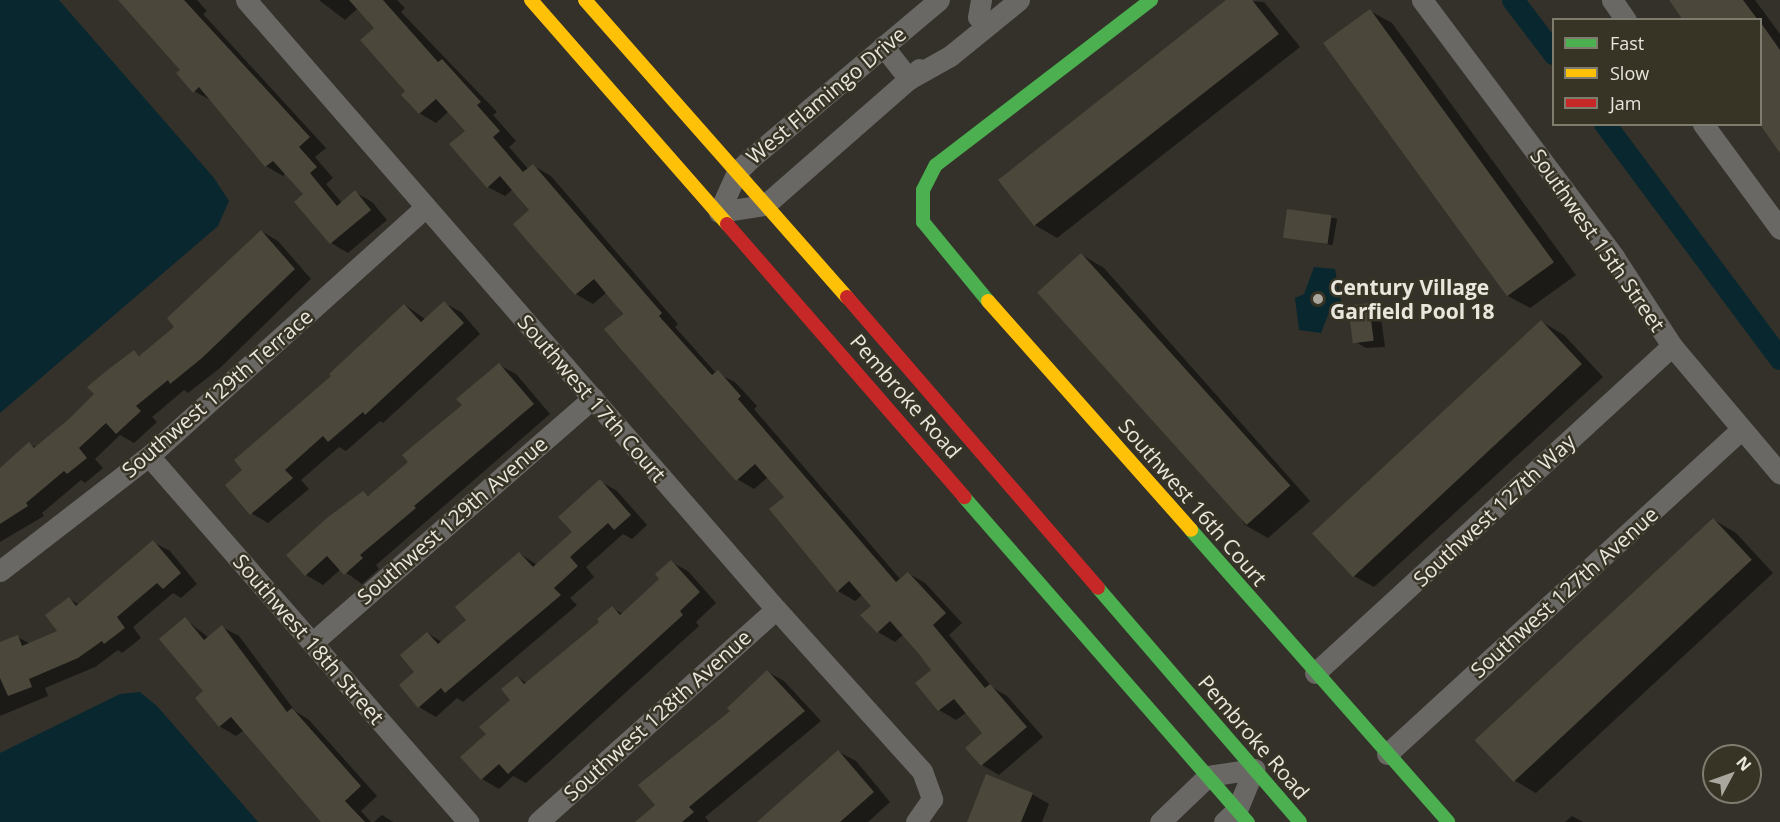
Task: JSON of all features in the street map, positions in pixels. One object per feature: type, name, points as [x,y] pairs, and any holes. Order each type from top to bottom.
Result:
[{"type":"main road","name":"Pembroke Road","points":[[531,0],[719,212],[1208,776],[1236,818]]},
{"type":"main road","name":"Pembroke Road","points":[[585,0],[1300,822]]},
{"type":"main road","name":"Southwest 16th Court","points":[[1151,0],[936,165],[923,189],[923,222],[945,252],[1448,822]]},
{"type":"street","name":"Southwest 17th Court","points":[[246,0],[776,609],[922,771],[932,799],[916,822]]},
{"type":"street","name":"West Flamingo Drive","points":[[719,212],[736,172],[939,0]]},
{"type":"street","name":"West Flamingo Drive","points":[[765,205],[909,79],[979,9],[1000,0]]},
{"type":"street","name":"West Flamingo Drive","points":[[909,79],[974,39],[1019,0]]},
{"type":"street","name":"Southwest 15th Street","points":[[1422,0],[1614,257],[1672,346],[1780,474]]},
{"type":"street","points":[[1612,0],[1625,18]]},
{"type":"street","points":[[882,46],[909,79]]},
{"type":"street","points":[[1704,126],[1780,229]]},
{"type":"street","points":[[719,212],[765,205]]},
{"type":"street","name":"Southwest 129th Terrace","points":[[0,571],[149,456],[426,207]]},
{"type":"street","name":"Southwest 127th Way","points":[[1315,673],[1672,346]]},
{"type":"street","name":"Southwest 129th Avenue","points":[[312,643],[593,398]]},
{"type":"street","name":"Southwest 127th Avenue","points":[[1387,754],[1742,429]]},
{"type":"street","name":"Southwest 18th Street","points":[[149,456],[468,822]]},
{"type":"street","name":"Southwest 128th Avenue","points":[[538,822],[776,609]]},
{"type":"street","points":[[1160,822],[1208,776],[1254,769],[1236,818]]},
{"type":"water","points":[[0,0],[59,0],[214,178],[229,201],[218,226],[0,413]]},
{"type":"water","name":"Century Village Garfield Pool 18","points":[[1314,267],[1335,269],[1341,301],[1332,305],[1321,333],[1299,330],[1295,298],[1304,294]]},
{"type":"water","points":[[140,692],[157,706],[258,822],[0,822],[0,753],[120,694]]},
{"type":"building","points":[[118,0],[184,0],[310,137],[299,147],[317,167],[310,173],[337,206],[355,190],[371,210],[330,244],[294,202],[303,194],[273,161],[265,167],[199,87],[193,93],[176,73],[180,70]]},
{"type":"building","points":[[349,0],[383,0],[438,62],[442,59],[481,102],[477,105],[500,131],[493,137],[523,172],[533,164],[662,313],[659,316],[712,375],[718,370],[741,396],[738,399],[896,582],[908,572],[946,613],[933,625],[985,688],[990,684],[1027,727],[981,766],[965,748],[982,733],[954,699],[938,711],[915,683],[931,670],[919,654],[890,621],[877,633],[860,615],[871,606],[849,581],[837,592],[769,509],[784,497],[755,464],[736,481],[620,348],[604,329],[623,314],[594,279],[575,295],[529,243],[513,224],[529,210],[500,176],[487,188],[449,144],[465,131],[436,99],[419,114],[401,95],[405,91],[360,40],[374,28]]},
{"type":"building","points":[[1226,0],[1252,0],[1279,34],[1034,226],[998,180]]},
{"type":"building","points":[[1669,0],[1743,0],[1756,18],[1682,18]]},
{"type":"building","points":[[1370,9],[1554,262],[1507,296],[1323,43]]},
{"type":"building","points":[[1762,24],[1780,50],[1780,153],[1761,126]]},
{"type":"building","points":[[1287,209],[1332,215],[1328,244],[1283,238]]},
{"type":"building","points":[[261,230],[295,269],[202,358],[170,384],[168,380],[136,406],[141,411],[116,434],[106,423],[79,448],[87,458],[67,474],[64,471],[26,503],[28,506],[0,524],[0,468],[29,442],[34,448],[70,418],[94,394],[87,387],[105,372],[134,350],[139,356],[174,327],[167,318]]},
{"type":"building","points":[[1081,253],[1290,486],[1247,525],[1037,292]]},
{"type":"building","points":[[444,301],[464,323],[365,415],[363,412],[328,442],[323,436],[285,470],[293,478],[250,515],[225,485],[242,470],[234,460],[331,376],[329,374],[404,304],[421,322]]},
{"type":"building","points":[[1369,303],[1374,341],[1353,343],[1348,306]]},
{"type":"building","points":[[1541,320],[1582,364],[1353,577],[1312,533]]},
{"type":"building","points":[[499,363],[534,404],[414,506],[416,508],[360,555],[363,558],[344,575],[327,556],[305,576],[286,555],[327,518],[363,491],[368,496],[408,462],[402,455],[462,405],[456,399]]},
{"type":"building","points":[[600,479],[631,515],[614,530],[608,523],[570,557],[578,566],[554,588],[561,595],[445,693],[441,688],[418,708],[399,685],[414,672],[400,655],[427,632],[438,644],[466,620],[455,607],[519,552],[533,567],[572,532],[558,517]]},
{"type":"building","points":[[1713,518],[1752,560],[1513,782],[1475,740]]},
{"type":"building","points":[[153,540],[181,573],[163,589],[157,583],[117,617],[125,628],[104,644],[102,641],[78,658],[29,679],[32,687],[8,696],[0,678],[0,642],[18,635],[22,646],[57,631],[45,615],[69,597],[76,606]]},
{"type":"building","points":[[671,560],[700,592],[680,611],[683,615],[508,774],[499,764],[481,780],[460,757],[486,734],[479,727],[510,700],[501,689],[517,676],[524,684],[599,622],[597,619],[612,606],[620,615],[659,579],[655,574]]},
{"type":"building","points":[[185,617],[204,640],[222,625],[287,712],[292,708],[361,786],[345,801],[365,822],[321,822],[231,717],[219,727],[195,698],[203,691],[159,639]]},
{"type":"building","points":[[767,670],[805,711],[689,807],[694,812],[682,822],[635,822],[655,805],[638,785],[730,711],[727,708]]},
{"type":"building","points":[[838,750],[874,792],[840,822],[757,822]]},
{"type":"building","points":[[986,774],[1033,793],[1021,822],[967,822]]},
{"type":"waterway","points":[[1513,0],[1552,51]]},
{"type":"waterway","points":[[1606,126],[1780,359]]},
{"type":"traffic: fast","points":[[988,301],[923,222],[923,190],[936,165],[1151,0]]},
{"type":"traffic: fast","points":[[964,497],[1248,822]]},
{"type":"traffic: fast","points":[[1191,530],[1448,822]]},
{"type":"traffic: fast","points":[[1098,588],[1300,822]]},
{"type":"traffic: slow","points":[[531,0],[727,224]]},
{"type":"traffic: slow","points":[[585,0],[847,297]]},
{"type":"traffic: slow","points":[[988,301],[1191,530]]},
{"type":"traffic: jam","points":[[727,224],[964,497]]},
{"type":"traffic: jam","points":[[847,297],[1098,588]]},
{"type":"place","name":"Century Village Garfield Pool 18","points":[[1318,299]]}]
